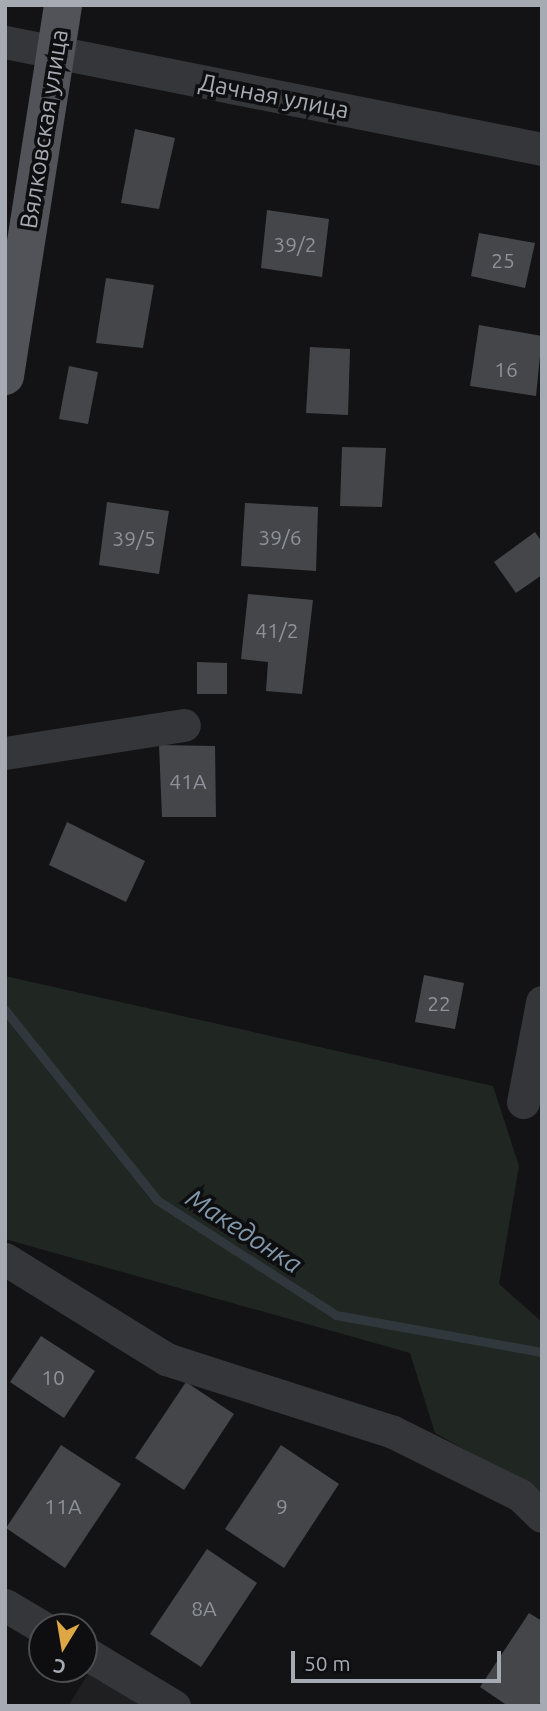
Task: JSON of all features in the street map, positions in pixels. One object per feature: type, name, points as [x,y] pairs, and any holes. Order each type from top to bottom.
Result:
[{"type":"main road","name":"Вялковская улица","points":[[5,376],[63,5]]},
{"type":"street","name":"Дачная улица","points":[[5,42],[542,149]]},
{"type":"street","points":[[5,754],[184,725]]},
{"type":"street","points":[[523,1102],[542,1003]]},
{"type":"street","points":[[5,1259],[166,1359],[393,1432],[520,1495],[542,1516]]},
{"type":"street","points":[[5,1605],[28,1619]]},
{"type":"street","points":[[98,1660],[174,1706]]},
{"type":"shaded area","points":[[5,976],[493,1086],[519,1166],[499,1284],[542,1322],[542,1492],[435,1433],[410,1353],[5,1239]]},
{"type":"shaded area","points":[[98,1674],[148,1706],[68,1706],[82,1683],[98,1683]]},
{"type":"building","points":[[135,129],[175,138],[159,209],[121,203]]},
{"type":"building","points":[[267,210],[329,219],[322,277],[261,268]]},
{"type":"building","points":[[479,233],[535,243],[525,288],[471,276]]},
{"type":"building","points":[[106,278],[154,285],[143,348],[96,343]]},
{"type":"building","points":[[479,325],[542,336],[536,396],[470,386]]},
{"type":"building","points":[[310,347],[350,349],[348,415],[306,413]]},
{"type":"building","points":[[69,366],[98,372],[88,424],[59,419]]},
{"type":"building","points":[[342,447],[386,448],[382,507],[340,506]]},
{"type":"building","points":[[107,502],[169,511],[159,574],[99,565]]},
{"type":"building","points":[[245,503],[318,507],[316,571],[241,566]]},
{"type":"building","points":[[535,532],[542,542],[542,575],[516,593],[494,562]]},
{"type":"building","points":[[248,594],[313,600],[302,694],[266,691],[268,662],[241,659]]},
{"type":"building","points":[[197,662],[227,663],[227,694],[197,694]]},
{"type":"building","points":[[159,745],[215,746],[216,817],[162,817]]},
{"type":"building","points":[[67,822],[145,861],[126,902],[49,865]]},
{"type":"building","points":[[424,975],[464,983],[455,1029],[415,1022]]},
{"type":"building","points":[[41,1336],[95,1371],[64,1418],[10,1382]]},
{"type":"building","points":[[186,1382],[234,1414],[184,1490],[135,1458]]},
{"type":"building","points":[[61,1445],[121,1484],[65,1568],[6,1528]]},
{"type":"building","points":[[281,1445],[339,1484],[284,1568],[225,1529]]},
{"type":"building","points":[[207,1549],[257,1583],[201,1667],[150,1634]]},
{"type":"building","points":[[529,1613],[542,1621],[542,1700],[538,1706],[508,1706],[480,1687]]},
{"type":"waterway","name":"Македонка","points":[[5,1010],[157,1200],[336,1315],[542,1352]]}]
